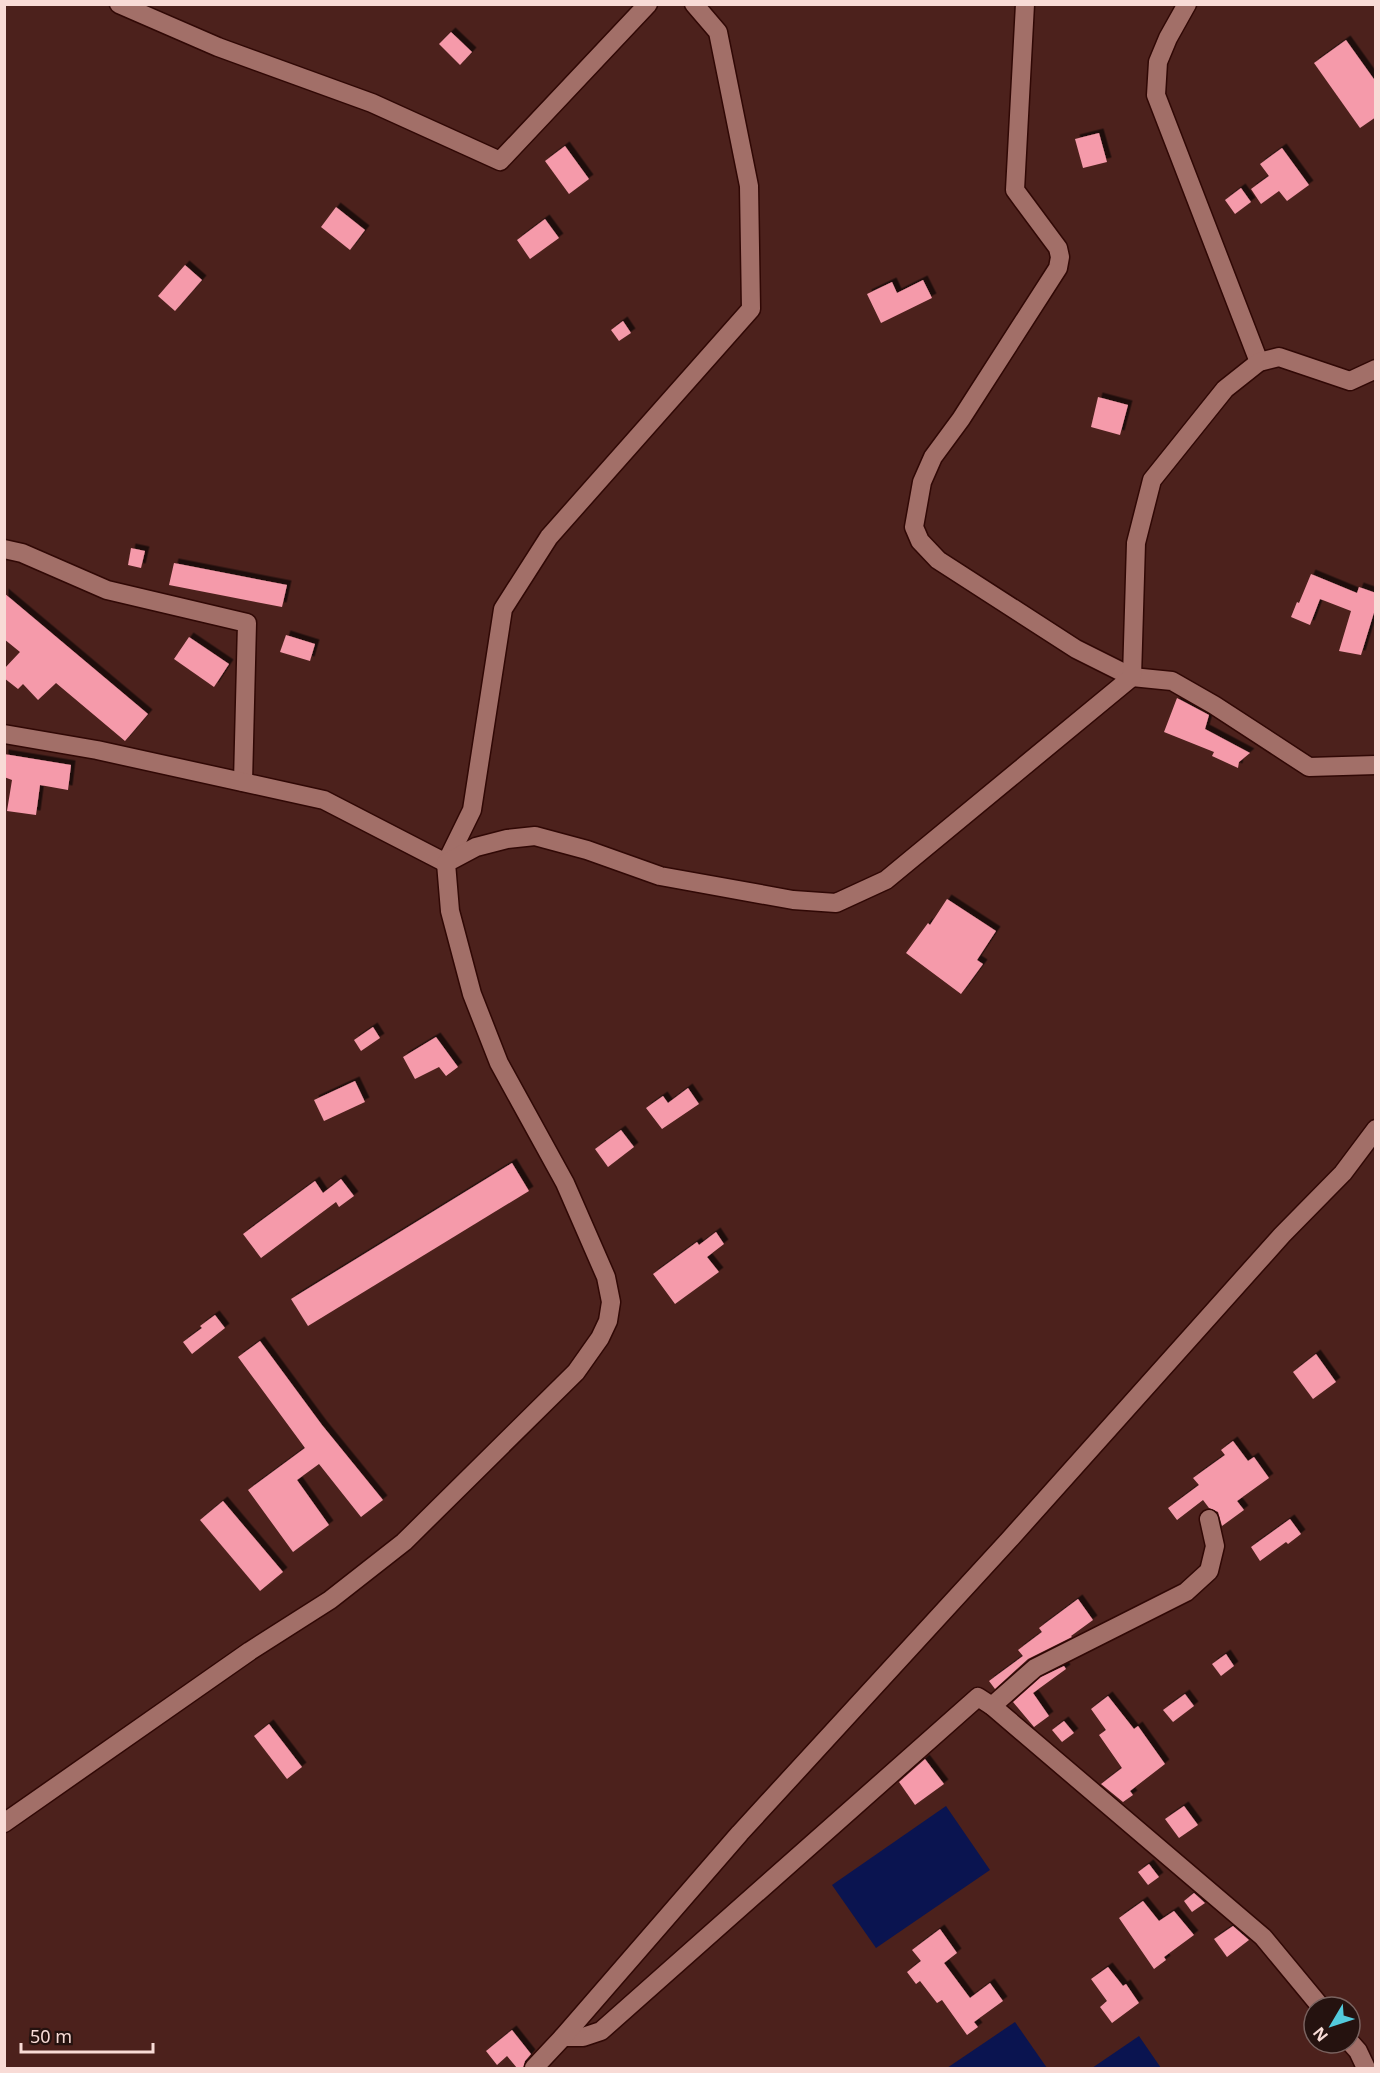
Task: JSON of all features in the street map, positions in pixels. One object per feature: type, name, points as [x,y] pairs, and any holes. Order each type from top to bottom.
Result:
[{"type":"street","points":[[119,4],[218,48],[372,103],[500,161],[648,4]]},
{"type":"street","points":[[4,1822],[250,1651],[330,1600],[404,1542],[576,1372],[600,1338],[608,1321],[611,1302],[606,1277],[565,1183],[499,1063],[472,994],[450,911],[446,863],[472,810],[503,609],[549,537],[751,309],[749,186],[718,32],[694,4]]},
{"type":"street","points":[[1025,4],[1015,190],[1058,248],[1060,257],[1058,268],[961,419],[933,457],[922,482],[914,527],[920,541],[938,560],[1076,649],[1132,677],[1172,681],[1214,705],[1309,767],[1376,765]]},
{"type":"street","points":[[1187,4],[1158,62],[1156,95],[1259,362]]},
{"type":"street","points":[[446,863],[476,847],[507,838],[535,836],[587,850],[660,876],[783,898],[837,903],[886,880],[1132,677],[1136,543],[1152,480],[1225,389],[1259,362],[1279,357],[1350,381],[1376,369]]},
{"type":"street","points":[[4,549],[22,553],[107,590],[247,623],[243,782]]},
{"type":"street","points":[[4,734],[97,750],[324,800],[446,863]]},
{"type":"street","points":[[534,2068],[740,1833],[1025,1522],[1282,1235],[1343,1173],[1376,1130]]},
{"type":"street","points":[[992,1706],[1035,1668],[1186,1592],[1209,1571],[1215,1546],[1209,1519]]},
{"type":"street","points":[[563,2037],[583,2037],[601,2031],[978,1698],[984,1699],[1263,1937],[1311,1995]]},
{"type":"shaded area","points":[[946,1806],[990,1870],[876,1948],[832,1885]]},
{"type":"shaded area","points":[[1015,2022],[1047,2068],[947,2068]]},
{"type":"shaded area","points":[[1139,2036],[1161,2068],[1092,2068]]},
{"type":"building","points":[[451,32],[472,52],[460,65],[439,44]]},
{"type":"building","points":[[1346,40],[1376,82],[1376,117],[1360,128],[1314,63]]},
{"type":"building","points":[[1099,133],[1107,162],[1083,168],[1075,139]]},
{"type":"building","points":[[565,146],[589,179],[569,194],[545,161]]},
{"type":"building","points":[[1282,148],[1309,185],[1287,201],[1279,191],[1261,204],[1251,189],[1269,176],[1260,164]]},
{"type":"building","points":[[1241,188],[1251,202],[1235,214],[1225,200]]},
{"type":"building","points":[[336,207],[365,230],[350,250],[321,227]]},
{"type":"building","points":[[545,219],[559,238],[530,259],[517,240]]},
{"type":"building","points":[[185,265],[202,280],[175,311],[158,296]]},
{"type":"building","points":[[923,280],[932,298],[881,323],[867,294],[892,282],[897,293]]},
{"type":"building","points":[[623,321],[631,333],[619,341],[611,330]]},
{"type":"building","points":[[1098,397],[1128,405],[1120,435],[1091,427]]},
{"type":"building","points":[[131,548],[145,551],[141,568],[128,565]]},
{"type":"building","points":[[174,563],[287,585],[282,607],[169,585]]},
{"type":"building","points":[[1311,574],[1357,593],[1359,587],[1376,593],[1376,606],[1361,655],[1339,651],[1351,611],[1320,599],[1310,625],[1291,617]]},
{"type":"building","points":[[4,593],[148,714],[125,741],[56,683],[38,700],[23,684],[18,689],[4,678],[4,669],[20,652],[4,639]]},
{"type":"building","points":[[286,635],[315,644],[310,661],[280,652]]},
{"type":"building","points":[[189,637],[229,664],[214,687],[174,659]]},
{"type":"building","points":[[1177,698],[1209,715],[1205,729],[1250,753],[1239,762],[1238,768],[1212,756],[1214,752],[1164,732]]},
{"type":"building","points":[[4,754],[71,765],[68,790],[40,785],[36,815],[7,811],[12,780],[4,777]]},
{"type":"building","points":[[947,899],[996,931],[977,960],[983,964],[961,994],[906,953],[928,923],[930,925]]},
{"type":"building","points":[[373,1027],[380,1038],[361,1051],[354,1040]]},
{"type":"building","points":[[436,1037],[458,1067],[446,1076],[439,1067],[415,1079],[403,1057]]},
{"type":"building","points":[[355,1081],[365,1102],[324,1121],[314,1100]]},
{"type":"building","points":[[688,1088],[699,1104],[662,1129],[646,1108],[663,1096],[668,1103]]},
{"type":"building","points":[[621,1130],[634,1147],[608,1167],[595,1149]]},
{"type":"building","points":[[512,1163],[529,1191],[308,1326],[291,1299]]},
{"type":"building","points":[[341,1179],[354,1196],[339,1207],[336,1202],[261,1258],[243,1234],[315,1181],[323,1193]]},
{"type":"building","points":[[716,1232],[724,1244],[707,1257],[719,1272],[675,1304],[653,1274],[697,1242],[699,1245]]},
{"type":"building","points":[[215,1315],[225,1328],[192,1354],[183,1342]]},
{"type":"building","points":[[260,1341],[322,1425],[383,1500],[361,1517],[319,1464],[297,1480],[329,1525],[293,1552],[248,1490],[305,1448],[238,1357]]},
{"type":"building","points":[[1316,1354],[1336,1382],[1313,1399],[1293,1372]]},
{"type":"building","points":[[1233,1441],[1248,1461],[1254,1457],[1269,1478],[1237,1501],[1244,1510],[1222,1526],[1218,1512],[1209,1508],[1203,1500],[1177,1520],[1168,1508],[1199,1485],[1193,1478],[1225,1455],[1221,1450]]},
{"type":"building","points":[[223,1501],[283,1572],[260,1591],[200,1520]]},
{"type":"building","points":[[1290,1519],[1301,1534],[1260,1561],[1251,1547]]},
{"type":"building","points":[[1078,1599],[1093,1620],[1072,1637],[1028,1659],[995,1689],[989,1681],[1023,1656],[1018,1650],[1042,1632],[1039,1628]]},
{"type":"building","points":[[1226,1654],[1234,1666],[1221,1676],[1212,1664]]},
{"type":"building","points":[[1064,1666],[1066,1669],[1033,1693],[1049,1716],[1034,1727],[1013,1702],[1041,1677]]},
{"type":"building","points":[[1185,1694],[1194,1706],[1173,1722],[1163,1710]]},
{"type":"building","points":[[1108,1696],[1134,1729],[1138,1726],[1165,1764],[1130,1791],[1133,1795],[1123,1802],[1101,1784],[1122,1768],[1099,1735],[1106,1730],[1091,1709]]},
{"type":"building","points":[[1064,1721],[1074,1733],[1062,1742],[1052,1730]]},
{"type":"building","points":[[269,1724],[302,1767],[287,1779],[254,1736]]},
{"type":"building","points":[[925,1759],[944,1784],[915,1805],[899,1782]]},
{"type":"building","points":[[1184,1806],[1198,1825],[1179,1838],[1165,1819]]},
{"type":"building","points":[[1149,1864],[1159,1877],[1148,1885],[1138,1872]]},
{"type":"building","points":[[1194,1893],[1205,1903],[1192,1912],[1184,1901]]},
{"type":"building","points":[[1143,1901],[1159,1921],[1174,1911],[1194,1935],[1164,1957],[1166,1960],[1154,1969],[1119,1918]]},
{"type":"building","points":[[1233,1926],[1249,1940],[1227,1957],[1214,1939]]},
{"type":"building","points":[[940,1929],[957,1953],[944,1963],[970,1998],[990,1983],[1003,2001],[974,2022],[978,2027],[967,2035],[942,2000],[937,2003],[920,1981],[916,1984],[907,1972],[921,1961],[912,1950]]},
{"type":"building","points":[[1108,1967],[1123,1986],[1126,1984],[1139,2003],[1112,2023],[1100,2007],[1107,2001],[1091,1979]]},
{"type":"building","points":[[512,2030],[531,2054],[523,2068],[517,2068],[507,2056],[497,2065],[486,2051]]}]
